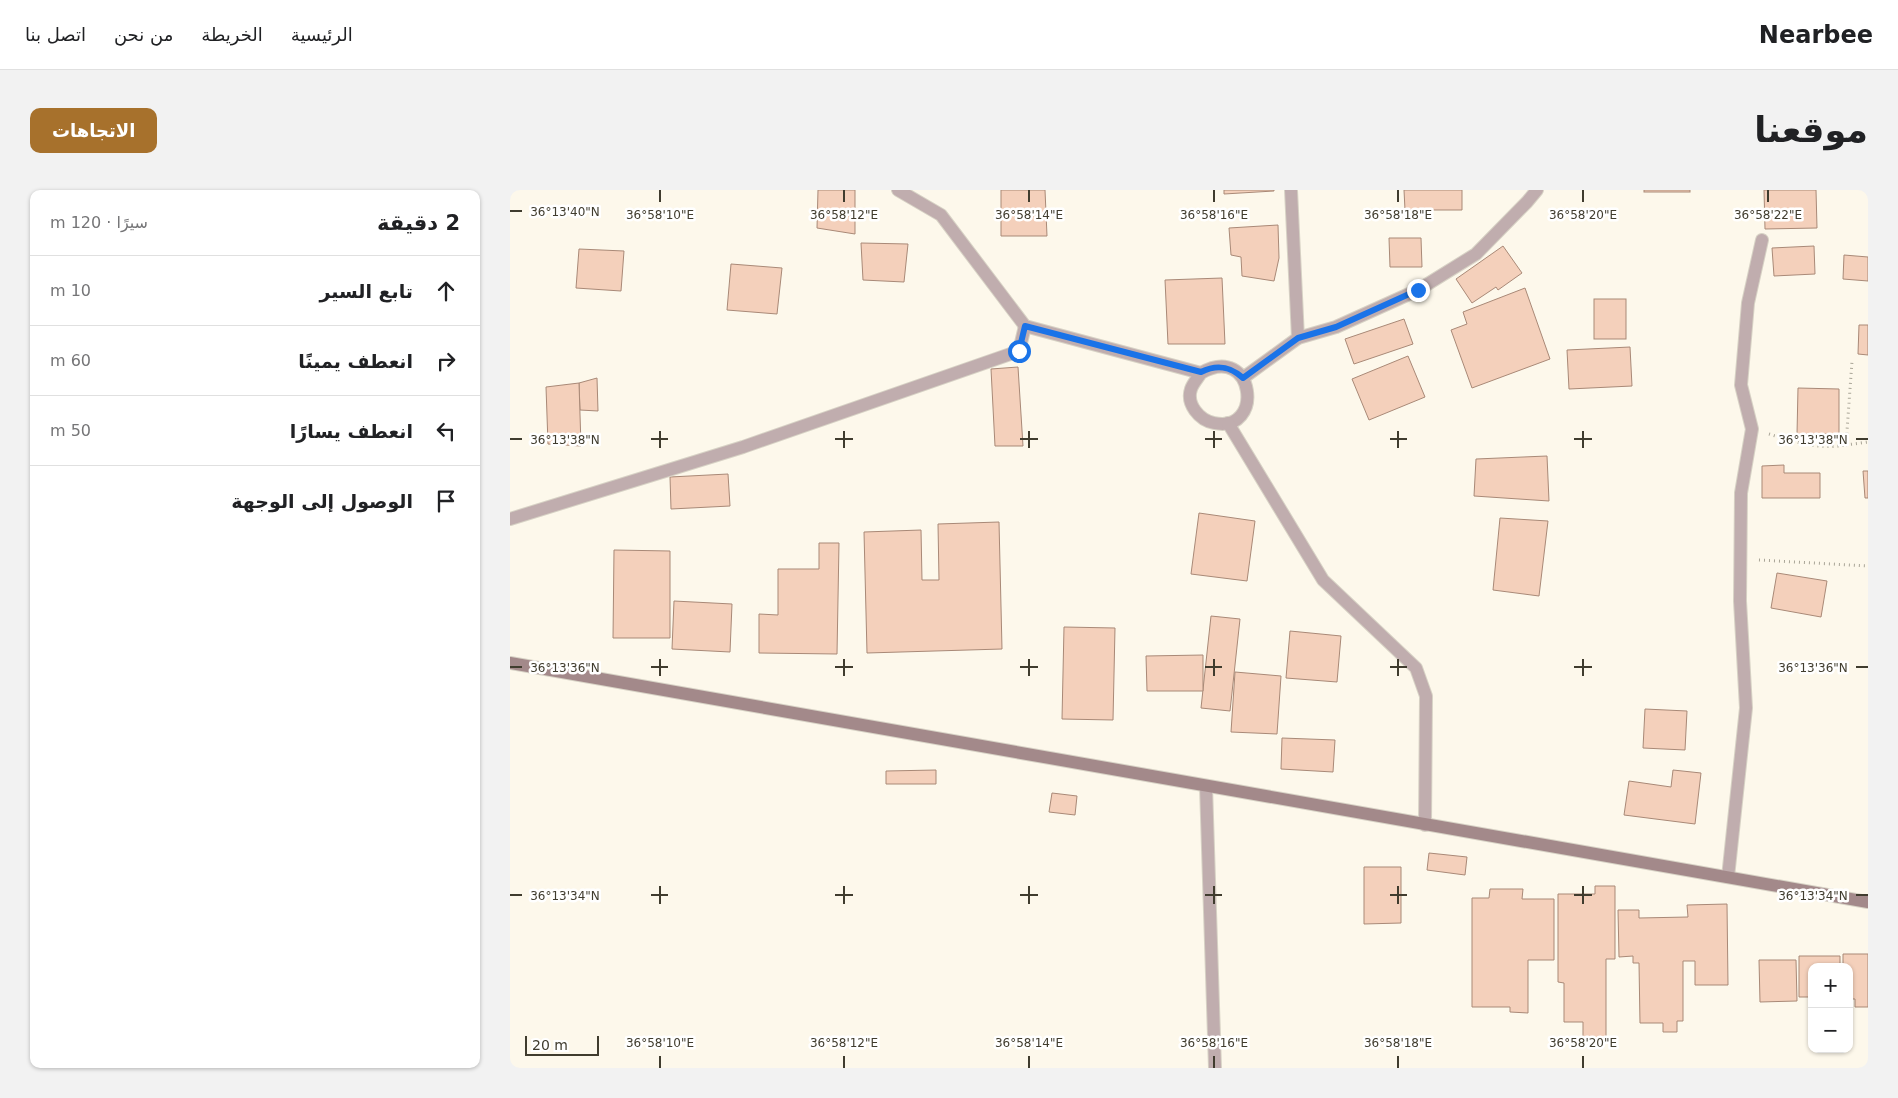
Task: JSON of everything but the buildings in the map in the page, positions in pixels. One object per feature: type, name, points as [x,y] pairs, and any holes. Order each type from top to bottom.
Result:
[{"type":"main road","points":[[510,663],[1868,902]]},
{"type":"street","points":[[898,190],[941,214],[1025,326],[1201,372]]},
{"type":"street","points":[[1290,190],[1298,338]]},
{"type":"street","points":[[1243,378],[1298,338],[1336,327],[1418,290],[1476,254],[1537,190]]},
{"type":"street","points":[[1728,877],[1746,708],[1740,602],[1740,493],[1752,429],[1741,385],[1748,303],[1762,240]]},
{"type":"street","points":[[510,519],[742,447],[1019,351],[1025,326]]},
{"type":"street","points":[[1219,366],[1228,368],[1243,378],[1247,386],[1247,405],[1236,419],[1228,423],[1208,422],[1193,409],[1190,399],[1191,389],[1201,372],[1219,366]]},
{"type":"street","points":[[1228,423],[1323,580],[1416,668],[1426,696],[1425,825]]},
{"type":"street","points":[[1206,786],[1215,1068]]},
{"type":"path","points":[[1846,445],[1852,361]]},
{"type":"path","points":[[1752,429],[1799,444],[1837,447],[1868,442]]},
{"type":"path","points":[[1740,559],[1868,566]]},
{"type":"route","points":[[1019,351],[1025,326],[1201,372],[1219,366],[1228,368],[1243,378],[1298,338],[1336,327],[1418,290]]}]
